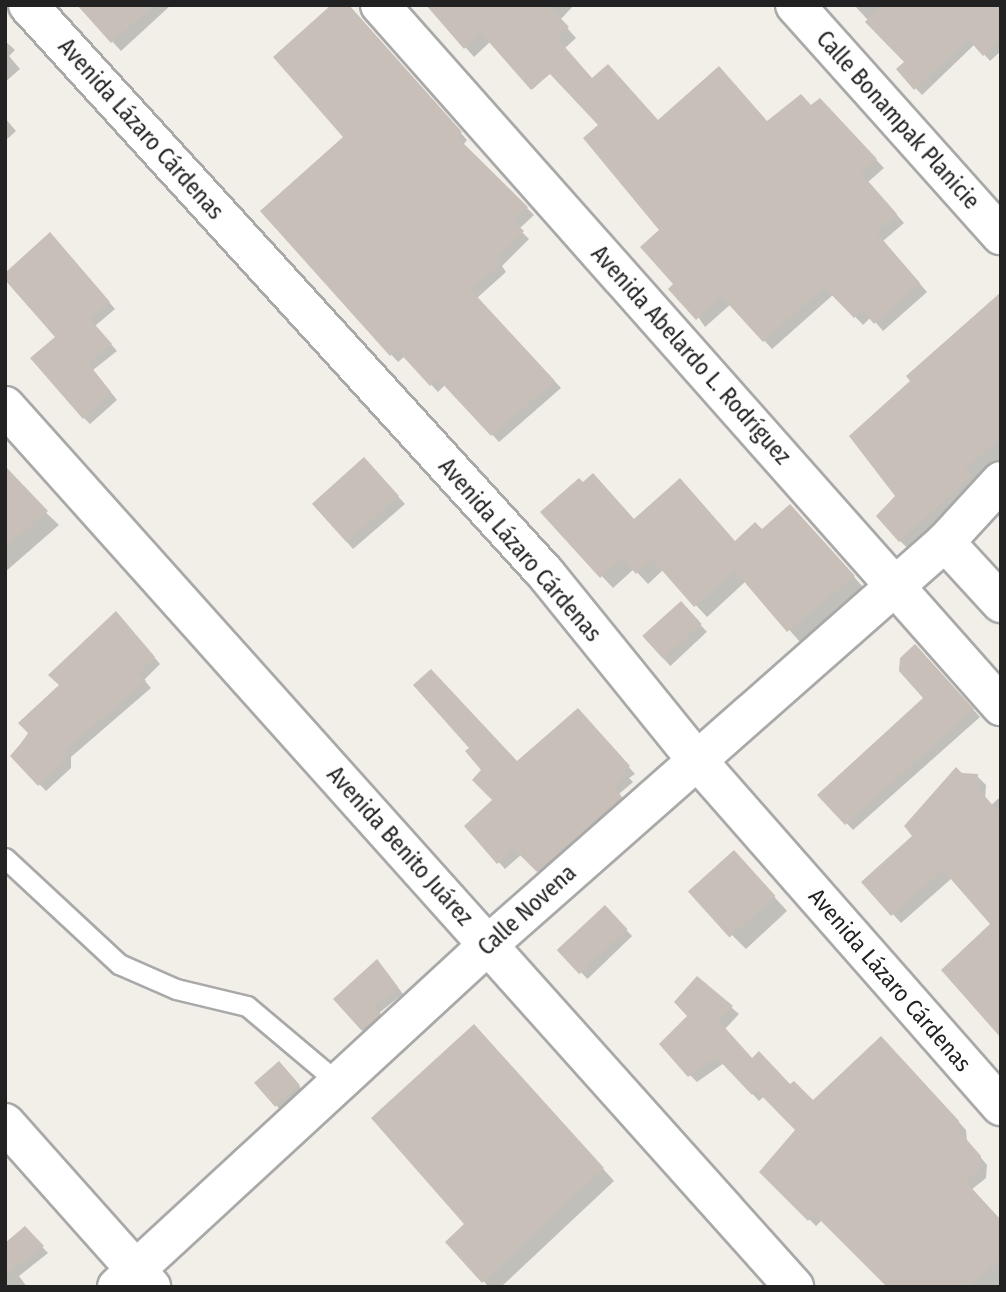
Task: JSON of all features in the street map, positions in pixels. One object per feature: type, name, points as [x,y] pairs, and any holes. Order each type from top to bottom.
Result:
[{"type":"street","name":"Avenida Lázaro Cárdenas","points":[[28,5],[546,574],[696,759],[1001,1106]]},
{"type":"street","name":"Avenida Abelardo L. Rodríguez","points":[[380,5],[1001,706]]},
{"type":"street","name":"Calle Bonampak Planicie","points":[[795,5],[1001,235]]},
{"type":"street","name":"Avenida Benito Juárez","points":[[5,406],[794,1287]]},
{"type":"street","name":"Calle Novena","points":[[135,1281],[335,1087],[489,944],[893,583],[945,542],[1001,481]]},
{"type":"street","points":[[945,542],[1001,603]]},
{"type":"street","points":[[5,1123],[135,1281]]},
{"type":"lane","points":[[5,858],[119,964],[176,989],[247,1006],[323,1070],[335,1087]]},
{"type":"building","points":[[77,5],[154,5],[111,43]]},
{"type":"building","points":[[331,5],[349,5],[462,132],[457,137],[528,207],[513,221],[524,231],[496,259],[501,264],[471,290],[555,381],[491,436],[438,379],[430,386],[397,350],[390,356],[260,211],[343,137],[273,57]]},
{"type":"building","points":[[426,5],[548,5],[569,27],[557,38],[592,78],[608,64],[658,120],[719,66],[767,121],[801,94],[811,105],[820,98],[877,159],[861,173],[897,214],[876,232],[920,283],[874,324],[862,310],[854,318],[824,287],[763,342],[722,297],[696,320],[668,289],[673,284],[640,247],[659,230],[583,138],[598,125],[550,74],[531,90],[481,33],[464,49]]},
{"type":"building","points":[[882,5],[1001,5],[1001,39],[983,56],[968,39],[914,90],[896,69],[904,62],[865,22]]},
{"type":"building","points":[[50,232],[110,302],[90,319],[112,344],[88,363],[111,392],[83,419],[30,358],[55,337],[5,280],[5,273]]},
{"type":"building","points":[[1001,292],[1001,437],[965,469],[972,476],[899,542],[876,516],[895,496],[849,436],[910,381],[906,376]]},
{"type":"building","points":[[364,457],[399,496],[347,542],[312,504]]},
{"type":"building","points":[[5,466],[48,511],[5,548]]},
{"type":"building","points":[[593,473],[634,519],[680,478],[735,541],[755,522],[762,529],[790,504],[855,576],[787,632],[735,571],[694,607],[652,559],[636,574],[622,558],[600,578],[540,512],[579,478],[583,482]]},
{"type":"building","points":[[681,601],[702,624],[663,659],[642,636]]},
{"type":"building","points":[[116,611],[155,657],[139,673],[146,681],[65,750],[65,761],[38,786],[10,756],[29,734],[18,723],[59,685],[48,675]]},
{"type":"building","points":[[915,644],[974,709],[845,825],[817,795],[923,698],[899,671],[900,658]]},
{"type":"building","points":[[431,669],[517,761],[578,708],[630,766],[624,771],[628,775],[614,787],[622,797],[537,872],[514,849],[497,864],[464,826],[492,800],[472,780],[481,770],[465,751],[469,748],[413,685]]},
{"type":"building","points":[[956,767],[962,773],[978,774],[977,787],[1001,815],[1001,1038],[941,970],[990,924],[943,870],[891,916],[861,882],[912,836],[904,826]]},
{"type":"building","points":[[734,850],[775,896],[729,938],[688,891]]},
{"type":"building","points":[[605,905],[628,929],[579,974],[557,950]]},
{"type":"building","points":[[377,959],[398,987],[374,1006],[381,1014],[362,1031],[333,999]]},
{"type":"building","points":[[697,976],[733,1006],[719,1021],[752,1058],[759,1051],[790,1084],[794,1081],[813,1100],[881,1036],[959,1121],[960,1132],[981,1156],[979,1171],[966,1182],[1001,1220],[1001,1259],[968,1287],[887,1287],[814,1214],[808,1221],[759,1172],[795,1130],[756,1090],[752,1095],[716,1057],[688,1077],[659,1044],[687,1016],[674,1002]]},
{"type":"building","points":[[474,1024],[604,1168],[482,1283],[445,1242],[464,1224],[371,1118]]},
{"type":"building","points":[[279,1061],[300,1085],[275,1107],[254,1083]]},
{"type":"building","points":[[25,1226],[44,1246],[5,1276],[5,1243]]}]
